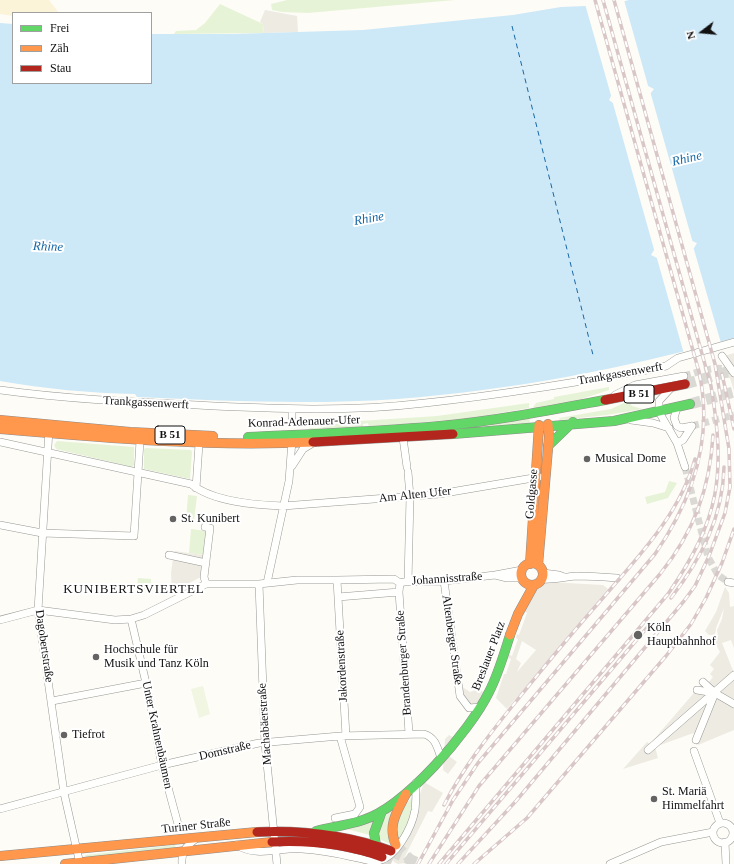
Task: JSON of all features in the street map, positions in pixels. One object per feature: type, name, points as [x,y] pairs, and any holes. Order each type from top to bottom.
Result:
[{"type":"main road","name":"B 51","points":[[671,388],[684,380]]},
{"type":"main road","name":"Konrad-Adenauer-Ufer","points":[[0,420],[49,430],[140,441],[199,444],[292,439],[440,426],[562,408],[671,388]]},
{"type":"main road","name":"Konrad-Adenauer-Ufer","points":[[0,430],[49,430],[292,439],[314,442],[403,438],[518,427],[544,423],[627,419],[690,404]]},
{"type":"main road","points":[[535,412],[544,423],[562,408]]},
{"type":"main road","points":[[518,427],[530,434],[543,447],[573,422]]},
{"type":"main road","name":"Goldgasse","points":[[534,564],[544,423]]},
{"type":"main road","points":[[534,564],[543,576],[526,579],[534,564]]},
{"type":"main road","name":"Breslauer Platz","points":[[407,792],[441,758],[464,732],[490,691],[518,614],[526,579]]},
{"type":"main road","points":[[314,832],[359,821],[382,811],[407,792]]},
{"type":"main road","points":[[382,857],[391,834],[391,825],[407,792]]},
{"type":"main road","points":[[375,844],[375,828],[382,811]]},
{"type":"main road","name":"Turiner Straße","points":[[0,856],[197,838],[275,842],[314,832],[343,835],[375,844],[382,857]]},
{"type":"main road","name":"Turiner Straße","points":[[65,864],[237,845],[302,840],[353,847],[382,857]]},
{"type":"street","name":"Trankgassenwerft","points":[[0,390],[104,402],[292,408],[424,404],[549,386],[666,366],[678,358],[734,342]]},
{"type":"street","points":[[722,356],[734,373]]},
{"type":"street","name":"Konrad-Adenauer-Ufer","points":[[607,400],[630,387],[684,380]]},
{"type":"street","points":[[671,388],[659,401],[659,412],[677,443],[685,467]]},
{"type":"street","name":"Konrad-Adenauer-Ufer","points":[[292,408],[292,417]]},
{"type":"street","points":[[677,408],[674,418],[677,426],[681,428],[692,426],[683,440],[677,443]]},
{"type":"street","points":[[627,419],[652,423],[669,428]]},
{"type":"street","name":"Dagobertstraße","points":[[49,430],[38,610],[64,793],[80,863]]},
{"type":"street","points":[[403,438],[410,497],[408,582]]},
{"type":"street","points":[[267,583],[290,468],[292,439]]},
{"type":"street","points":[[0,525],[42,533],[136,539],[140,441]]},
{"type":"street","points":[[0,442],[191,484],[196,488]]},
{"type":"street","points":[[290,468],[303,449],[314,442]]},
{"type":"street","points":[[196,488],[199,444]]},
{"type":"street","name":"Am Alten Ufer","points":[[196,488],[202,493],[224,498],[263,505],[283,506],[410,497],[541,477]]},
{"type":"street","points":[[0,620],[38,610],[115,620],[131,619],[144,615],[206,584],[204,577],[210,528],[205,527]]},
{"type":"street","points":[[169,555],[206,563]]},
{"type":"street","name":"Johannisstraße","points":[[400,584],[408,582],[444,581],[494,575],[526,579]]},
{"type":"street","points":[[543,576],[558,580],[564,577],[618,578]]},
{"type":"street","name":"Johannisstraße","points":[[206,584],[259,584],[297,580],[394,579],[400,584]]},
{"type":"street","points":[[337,580],[338,597]]},
{"type":"street","name":"Altenberger Straße","points":[[444,581],[460,696],[469,708],[480,707]]},
{"type":"street","name":"Machabäerstraße","points":[[259,584],[265,743],[277,864]]},
{"type":"street","name":"Johannisstraße","points":[[338,597],[400,592],[400,584]]},
{"type":"street","name":"Brandenburger Straße","points":[[400,592],[409,733]]},
{"type":"street","name":"Jakordenstraße","points":[[335,818],[355,814],[360,807],[343,736],[338,597]]},
{"type":"street","name":"Unter Krahnenbäumen","points":[[131,619],[146,683],[162,765],[179,828]]},
{"type":"street","points":[[648,750],[734,675]]},
{"type":"street","points":[[52,701],[146,683]]},
{"type":"street","points":[[701,686],[734,704]]},
{"type":"street","points":[[696,740],[714,693]]},
{"type":"street","name":"Domstraße","points":[[0,809],[64,793],[162,765],[265,743],[343,736],[409,733],[424,734],[431,736],[434,740],[441,758]]},
{"type":"street","points":[[694,752],[720,823]]},
{"type":"street","points":[[382,857],[400,844],[412,818],[415,809],[416,783]]},
{"type":"street","points":[[720,823],[729,825],[733,832],[731,838],[725,842],[716,840],[713,832],[714,828],[720,823]]},
{"type":"street","points":[[610,864],[661,842],[713,832]]},
{"type":"street","points":[[182,864],[183,851],[186,846],[197,838]]},
{"type":"street","points":[[725,842],[726,864]]},
{"type":"green space","points":[[287,0],[455,0],[308,13],[272,10],[271,4]]},
{"type":"green space","points":[[220,4],[263,24],[264,33],[174,34],[176,31],[196,30],[205,23]]},
{"type":"green space","points":[[609,387],[609,390],[569,403],[532,409],[536,403],[554,399],[554,397]]},
{"type":"green space","points":[[628,401],[632,406],[643,409],[607,415],[560,420],[559,418],[611,409]]},
{"type":"green space","points":[[529,403],[529,408],[471,418],[369,427],[368,423],[363,424],[363,429],[311,430],[309,428],[320,428],[344,422],[437,416]]},
{"type":"green space","points":[[529,417],[530,423],[389,436]]},
{"type":"green space","points":[[57,441],[134,447],[134,465],[132,467],[56,449],[54,445]]},
{"type":"green space","points":[[144,449],[191,450],[190,479],[144,469]]},
{"type":"green space","points":[[669,481],[677,483],[668,498],[647,504],[645,497],[665,492]]},
{"type":"green space","points":[[188,495],[197,496],[194,521],[186,521]]},
{"type":"green space","points":[[191,529],[206,531],[203,555],[189,553]]},
{"type":"green space","points":[[138,578],[151,579],[151,592],[137,588]]},
{"type":"green space","points":[[203,686],[210,714],[199,718],[191,689]]},
{"type":"green space","points":[[414,795],[411,816],[397,843],[394,837],[397,815]]},
{"type":"green space","points":[[393,808],[390,844],[379,839],[379,830],[382,822]]},
{"type":"green space","points":[[374,820],[370,835],[343,828]]},
{"type":"green space","points":[[175,845],[176,849],[87,859],[85,855]]},
{"type":"sand","points":[[0,0],[49,0],[58,12],[12,12],[12,16],[0,14]]},
{"type":"shaded area","points":[[265,10],[297,16],[298,32],[264,33],[263,24],[260,22]]},
{"type":"shaded area","points":[[734,353],[734,391],[730,378],[727,378],[721,357]]},
{"type":"shaded area","points":[[174,551],[203,555],[201,577],[172,592],[171,573]]},
{"type":"shaded area","points":[[549,582],[603,585],[608,589],[507,709],[496,698],[511,659],[506,656],[508,654],[512,656],[518,639],[516,638],[517,634],[519,635],[527,613],[525,612],[534,590]],"holes":[[[522,641],[536,650],[517,672],[521,663],[516,659]]]},
{"type":"shaded area","points":[[725,587],[729,593],[730,607],[734,606],[734,648],[731,640],[722,643],[734,673],[734,730],[698,745],[694,733],[685,736],[655,747],[658,758],[623,769],[647,742],[650,744],[705,680],[709,682],[713,677],[710,674],[714,669],[710,665],[720,652],[713,639],[718,637],[717,630],[722,619],[724,608],[716,628],[715,635],[709,635],[705,631],[716,612]]},
{"type":"shaded area","points":[[461,686],[470,692],[476,688],[485,693],[477,705],[473,707],[464,697]]},
{"type":"shaded area","points":[[449,735],[454,738],[449,756],[457,762],[448,774],[443,770],[445,739]]},
{"type":"shaded area","points":[[424,782],[443,793],[432,812],[428,811],[404,858],[407,861],[406,863],[398,864],[394,862],[392,858],[403,846],[414,824]]},
{"type":"water","name":"Rhine","points":[[629,0],[734,0],[734,338],[609,369],[567,377],[483,390],[365,401],[235,401],[137,397],[135,394],[68,390],[0,381],[0,23],[12,24],[12,84],[152,84],[152,34],[233,34],[363,30],[513,15],[561,7],[610,5]],"holes":[[[648,86],[654,89],[650,94],[613,103],[609,100],[611,96]],[[692,241],[697,243],[694,248],[657,258],[651,255],[654,250]]]},
{"type":"pier","points":[[624,0],[649,89],[612,99],[585,4]]},
{"type":"pier","points":[[650,91],[693,243],[655,253],[612,100]]},
{"type":"pier","points":[[693,246],[721,343],[684,354],[656,255]]},
{"type":"ferry route","points":[[512,26],[593,355]]},
{"type":"tunnel","points":[[684,376],[718,368],[730,371],[734,375]]},
{"type":"tunnel","points":[[685,384],[734,370]]},
{"type":"tunnel","points":[[690,404],[734,392]]},
{"type":"tunnel","points":[[692,426],[734,415]]},
{"type":"tunnel","points":[[685,467],[708,557],[718,575],[728,582]]},
{"type":"tunnel","points":[[396,845],[410,859]]},
{"type":"tunnel","points":[[391,851],[420,864]]},
{"type":"tunnel","points":[[382,857],[397,864]]},
{"type":"railway","points":[[418,864],[453,800],[478,763],[655,554],[680,512],[690,490],[702,445],[704,421],[703,397],[699,372],[595,0]]},
{"type":"railway","points":[[439,864],[668,594],[699,542],[715,495],[718,471],[718,446],[716,417],[711,386],[603,0]]},
{"type":"railway","points":[[458,864],[516,801],[695,586],[709,556],[725,513],[730,487],[729,449],[715,364],[614,0]]},
{"type":"railway","points":[[722,374],[734,429]]},
{"type":"railway","points":[[429,864],[479,786],[672,558],[691,526],[698,509],[708,473],[713,435]]},
{"type":"railway","points":[[444,805],[451,791],[468,765],[495,728],[656,534],[679,498],[695,459]]},
{"type":"railway","points":[[671,598],[701,553],[715,520],[720,503],[724,467]]},
{"type":"railway","points":[[474,864],[527,818],[666,656],[691,624],[706,598],[722,563],[734,529]]},
{"type":"railway","points":[[446,864],[651,623]]},
{"type":"traffic: fast","points":[[248,437],[368,431],[461,424],[605,400]]},
{"type":"traffic: fast","points":[[453,434],[614,421],[690,404]]},
{"type":"traffic: fast","points":[[548,446],[573,422]]},
{"type":"traffic: fast","points":[[316,831],[357,822],[380,812],[398,800],[435,766],[467,727],[480,708],[495,679],[510,635]]},
{"type":"traffic: fast","points":[[377,851],[374,833],[382,811]]},
{"type":"traffic: slow","points":[[0,420],[130,432],[213,436]]},
{"type":"traffic: slow","points":[[538,565],[549,437],[548,424]]},
{"type":"traffic: slow","points":[[530,564],[539,425]]},
{"type":"traffic: slow","points":[[0,429],[156,441],[235,443],[313,442]]},
{"type":"traffic: slow","points":[[532,563],[540,566],[543,574],[540,582],[532,585],[524,582],[521,574],[524,566],[532,563]]},
{"type":"traffic: slow","points":[[510,635],[518,614],[534,585]]},
{"type":"traffic: slow","points":[[396,845],[392,831],[394,819],[406,794]]},
{"type":"traffic: slow","points":[[0,856],[257,832]]},
{"type":"traffic: slow","points":[[65,864],[272,842]]},
{"type":"traffic: jam","points":[[605,400],[685,384]]},
{"type":"traffic: jam","points":[[313,442],[453,434]]},
{"type":"traffic: jam","points":[[257,832],[292,832],[342,837],[391,851]]},
{"type":"traffic: jam","points":[[272,842],[314,842],[342,846],[382,857]]},
{"type":"place","name":"Musical Dome","points":[[587,459]]},
{"type":"place","name":"St. Kunibert","points":[[173,519]]},
{"type":"place","name":"Köln Hauptbahnhof","points":[[638,635]]},
{"type":"place","name":"Hochschule für Musik und Tanz Köln","points":[[96,657]]},
{"type":"place","name":"Tiefrot","points":[[64,735]]},
{"type":"place","name":"St. Mariä Himmelfahrt","points":[[654,799]]},
{"type":"district","name":"KUNIBERTSVIERTEL","points":[[134,590]]}]
